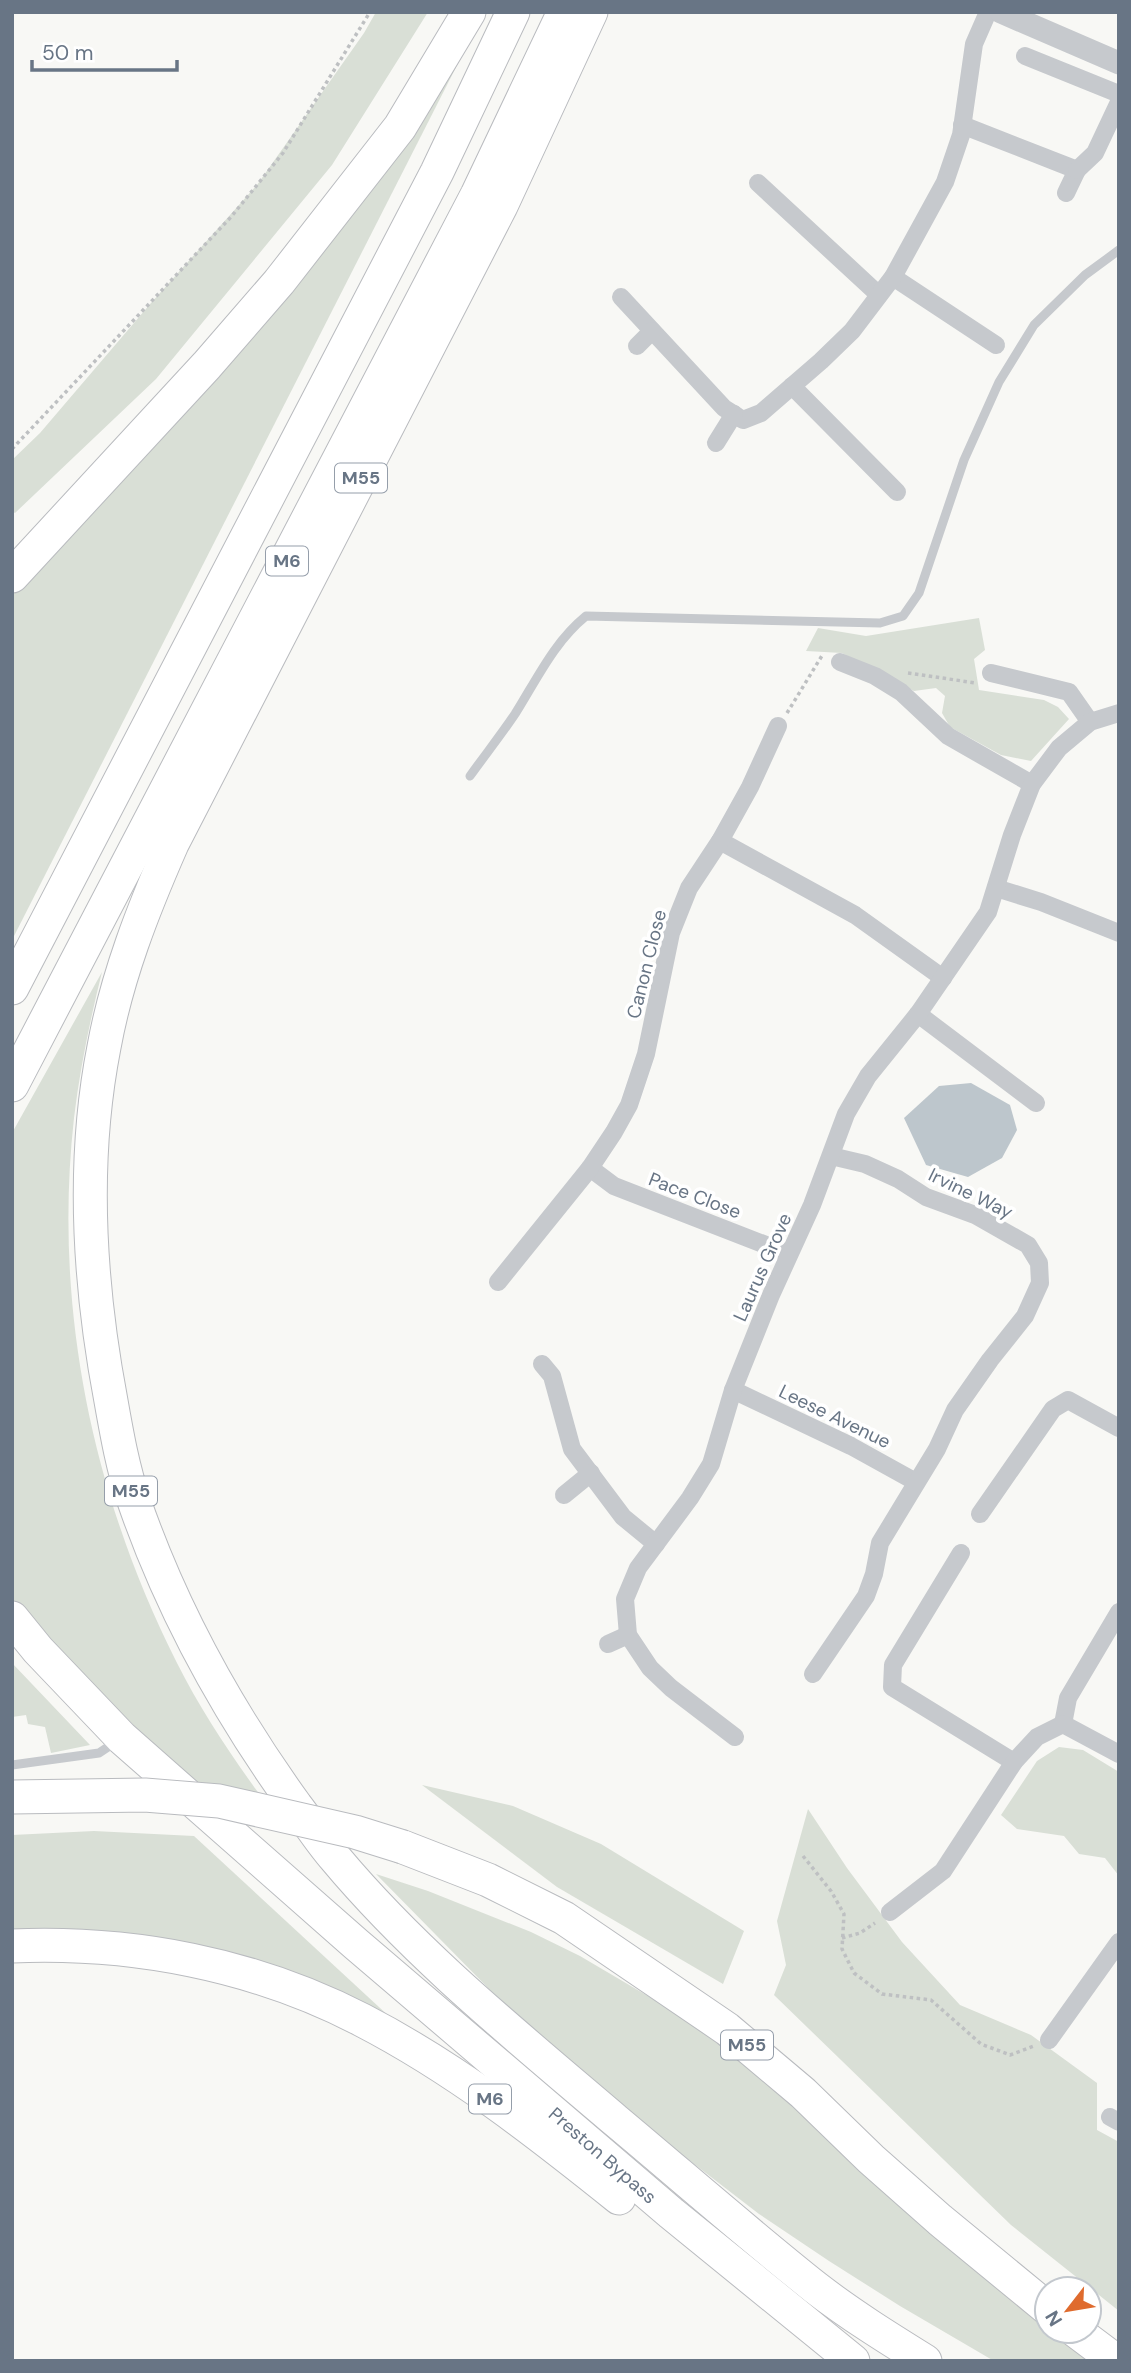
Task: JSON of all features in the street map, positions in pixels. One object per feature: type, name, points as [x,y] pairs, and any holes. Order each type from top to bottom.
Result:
[{"type":"highway","points":[[326,221],[453,12]]},
{"type":"highway","points":[[12,576],[279,282],[400,127],[469,12]]},
{"type":"highway","name":"M6","points":[[12,988],[425,196],[513,12]]},
{"type":"highway","name":"M6","points":[[12,1085],[477,195],[564,12]]},
{"type":"highway","name":"Preston Bypass","points":[[591,12],[502,206],[172,844],[140,919],[114,1003],[103,1051],[91,1142],[92,1257],[103,1357],[122,1459],[133,1499],[154,1555],[201,1655],[231,1710],[269,1769],[333,1856],[376,1904],[526,2045],[818,2289],[872,2328]]},
{"type":"highway","name":"Preston Bypass","points":[[12,1618],[46,1660],[122,1738],[356,1944],[671,2213],[850,2359]]},
{"type":"highway","name":"M55","points":[[12,1797],[145,1795],[219,1801],[355,1832],[403,1847],[488,1880],[564,1918],[727,2029],[803,2093],[871,2159],[940,2220],[1033,2296]]},
{"type":"highway","name":"M6","points":[[12,1946],[83,1946],[180,1956],[270,1982],[361,2019],[483,2094],[571,2159],[656,2227],[850,2359]]},
{"type":"highway","name":"M55","points":[[872,2328],[925,2361]]},
{"type":"highway","name":"M55","points":[[872,2328],[941,2361]]},
{"type":"highway","points":[[1095,2345],[1116,2361]]},
{"type":"street","points":[[621,297],[724,408],[743,420],[761,413],[852,331],[892,276],[945,182],[961,135],[974,44],[988,12]]},
{"type":"street","points":[[1001,12],[1119,62]]},
{"type":"street","points":[[1025,56],[1119,94]]},
{"type":"street","points":[[1066,192],[1077,170],[1095,153],[1119,102]]},
{"type":"street","points":[[962,125],[1077,170]]},
{"type":"street","points":[[758,183],[879,295]]},
{"type":"street","points":[[892,276],[996,345]]},
{"type":"street","points":[[636,346],[652,331]]},
{"type":"street","points":[[792,386],[897,492]]},
{"type":"street","points":[[716,443],[734,414]]},
{"type":"street","points":[[834,656],[901,692],[948,736],[1032,784]]},
{"type":"street","points":[[988,679],[1069,692],[1090,722]]},
{"type":"street","name":"Laurus Grove","points":[[735,1737],[671,1688],[650,1668],[628,1635],[625,1599],[638,1568],[690,1498],[711,1464],[733,1390],[812,1205],[846,1114],[868,1076],[918,1013],[988,912],[1012,835],[1032,784],[1059,748],[1090,722],[1119,713]]},
{"type":"street","name":"Canon Close","points":[[590,1168],[629,1105],[646,1054],[671,933],[689,888],[720,841],[750,787],[778,726]]},
{"type":"street","points":[[720,841],[855,915],[943,978]]},
{"type":"street","points":[[996,888],[1041,902],[1119,933]]},
{"type":"street","points":[[918,1013],[1037,1103]]},
{"type":"street","name":"Irvine Way","points":[[831,1156],[865,1164],[898,1179],[926,1197],[975,1214],[1028,1245],[1039,1264],[1040,1283],[1024,1316],[955,1410],[937,1449],[916,1482]]},
{"type":"street","points":[[498,1282],[590,1168]]},
{"type":"street","name":"Pace Close","points":[[590,1168],[614,1186],[789,1254]]},
{"type":"street","points":[[542,1364],[552,1376],[572,1449],[623,1517],[656,1544]]},
{"type":"street","name":"Leese Avenue","points":[[733,1390],[851,1446],[916,1482]]},
{"type":"street","points":[[980,1514],[1053,1409],[1068,1400],[1119,1428]]},
{"type":"street","points":[[564,1495],[590,1474]]},
{"type":"street","points":[[813,1674],[866,1596],[874,1574],[880,1543],[916,1482]]},
{"type":"street","points":[[961,1553],[893,1665],[892,1687],[1014,1762]]},
{"type":"street","points":[[1063,1724],[1068,1698],[1119,1612]]},
{"type":"street","points":[[608,1644],[628,1635]]},
{"type":"street","points":[[890,1912],[943,1871],[1014,1762],[1037,1737],[1063,1724]]},
{"type":"street","points":[[1063,1724],[1119,1754]]},
{"type":"street","points":[[1049,2040],[1119,1942]]},
{"type":"lane","points":[[470,776],[514,715],[552,653],[572,627],[586,616],[880,623],[903,615],[919,593],[964,460],[999,382],[1034,325],[1085,275],[1119,250]]},
{"type":"lane","points":[[12,1766],[99,1753],[122,1738]]},
{"type":"path","points":[[12,449],[240,206],[283,153],[370,12]]},
{"type":"path","points":[[778,726],[820,658],[834,656]]},
{"type":"path","points":[[899,669],[911,675],[988,679]]},
{"type":"path","points":[[803,1856],[831,1891],[844,1914],[842,1949],[854,1973],[882,1994],[931,2000],[981,2044],[1010,2055],[1049,2040]]},
{"type":"path","points":[[842,1938],[860,1933],[890,1912]]},
{"type":"shaded area","points":[[376,12],[428,12],[332,165],[156,379],[15,513],[12,511],[12,460],[40,433],[257,185]]},
{"type":"shaded area","points":[[477,26],[12,940],[12,586]]},
{"type":"shaded area","points":[[979,618],[985,650],[974,659],[979,690],[1044,700],[1058,707],[1069,719],[1031,761],[1001,755],[950,727],[942,713],[945,696],[936,688],[914,691],[842,653],[806,651],[818,628],[866,636]]},
{"type":"shaded area","points":[[102,972],[79,1081],[69,1189],[69,1259],[75,1329],[86,1398],[122,1533],[147,1599],[196,1698],[262,1798],[197,1789],[47,1643],[12,1600],[12,1133]]},
{"type":"shaded area","points":[[971,1083],[1010,1105],[1017,1130],[1002,1158],[968,1177],[926,1165],[904,1118],[939,1086]]},
{"type":"shaded area","points":[[12,1663],[90,1745],[51,1753],[45,1727],[28,1724],[26,1715],[12,1717]]},
{"type":"shaded area","points":[[1059,1747],[1083,1750],[1119,1772],[1119,1876],[1105,1858],[1079,1854],[1064,1836],[1017,1829],[1001,1815],[1037,1761]]},
{"type":"shaded area","points":[[422,1785],[513,1806],[601,1844],[744,1931],[723,1984],[557,1887]]},
{"type":"shaded area","points":[[808,1809],[847,1868],[902,1942],[960,2005],[1031,2035],[1097,2083],[1097,2130],[1119,2142],[1119,2311],[1103,2298],[1103,2275],[1074,2275],[1011,2225],[774,1995],[786,1965],[777,1921]]},
{"type":"shaded area","points":[[94,1831],[194,1836],[393,2020],[12,1934],[12,1835]]},
{"type":"shaded area","points":[[376,1874],[428,1891],[531,1932],[580,1956],[675,2012],[761,2074],[968,2265],[1033,2318],[1033,2345],[1069,2345],[1090,2361],[994,2361],[900,2306],[759,2214],[624,2110],[496,1996]]}]
